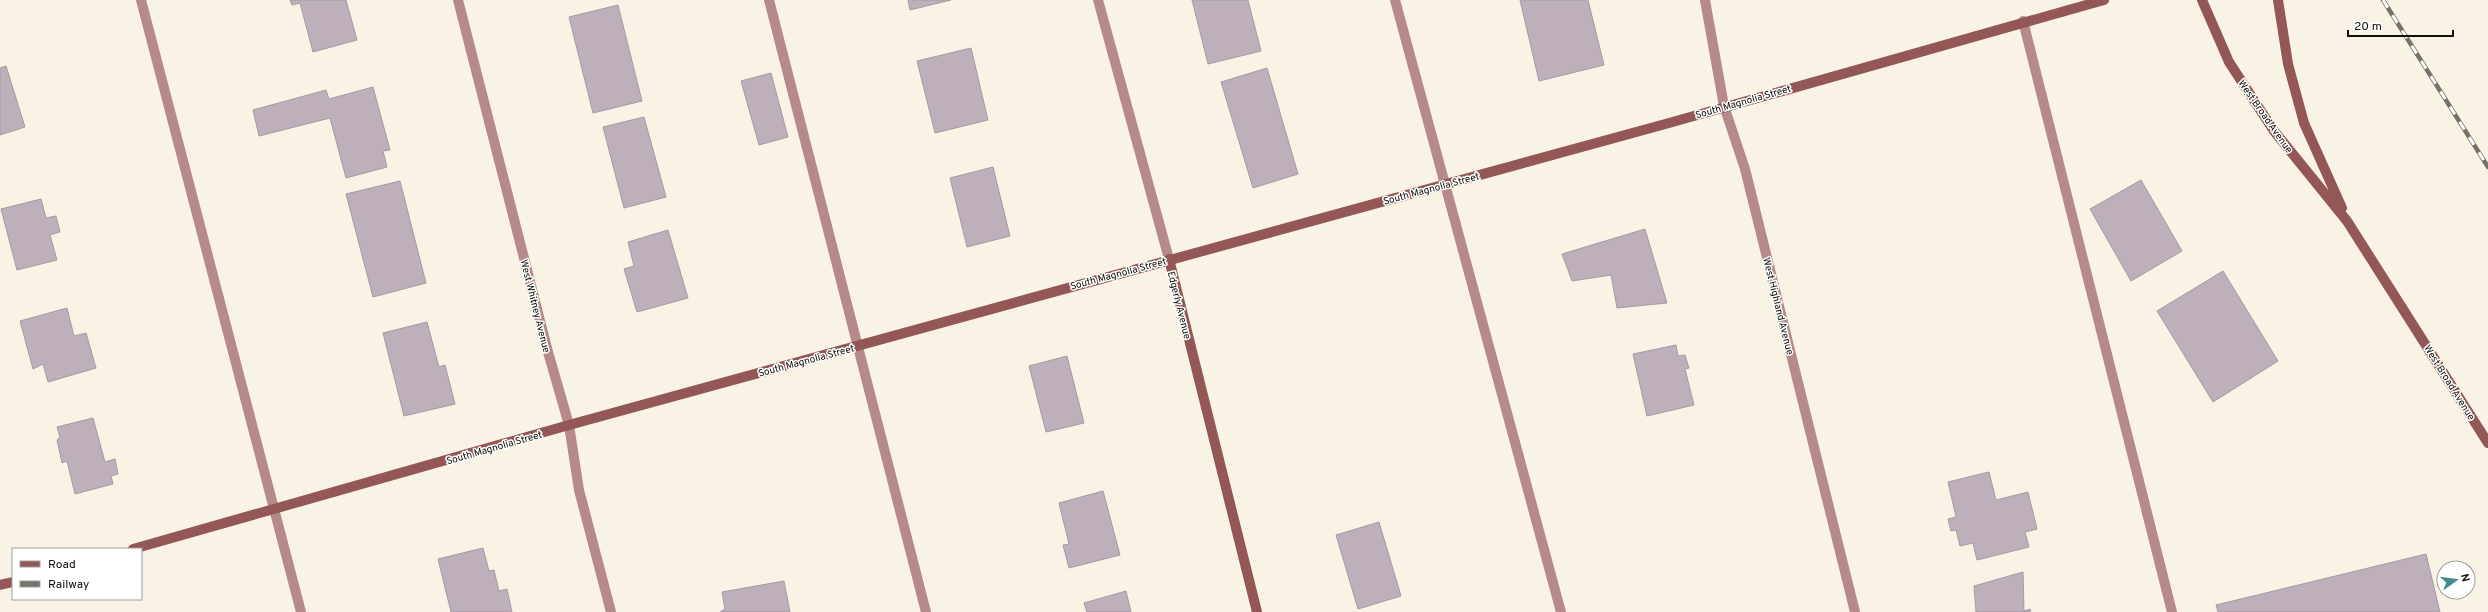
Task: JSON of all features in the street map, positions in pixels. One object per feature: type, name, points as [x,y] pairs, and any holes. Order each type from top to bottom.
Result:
[{"type":"street","points":[[141,0],[275,510],[300,612]]},
{"type":"street","name":"West Whitney Avenue","points":[[458,0],[548,352],[569,425],[579,490],[611,612]]},
{"type":"street","points":[[769,0],[926,612]]},
{"type":"street","name":"Edgerly Avenue","points":[[1098,0],[1169,259],[1257,612]]},
{"type":"street","points":[[1395,0],[1561,612]]},
{"type":"street","name":"West Highland Avenue","points":[[1705,0],[1724,106],[1744,169],[1855,612]]},
{"type":"street","name":"South Magnolia Street","points":[[137,548],[275,510],[569,425],[1169,259],[1444,185],[2104,0]]},
{"type":"street","name":"West Broad Avenue","points":[[2202,0],[2229,62],[2274,131],[2347,221],[2488,443]]},
{"type":"street","name":"West Broad Avenue","points":[[2278,0],[2288,64],[2304,123],[2347,221]]},
{"type":"street","points":[[2023,22],[2172,612]]},
{"type":"street","points":[[0,585],[12,582]]},
{"type":"building","points":[[290,0],[346,0],[357,40],[313,52],[300,3],[292,5]]},
{"type":"building","points":[[908,0],[951,0],[910,10]]},
{"type":"building","points":[[1192,0],[1248,0],[1261,51],[1208,64]]},
{"type":"building","points":[[1520,0],[1588,0],[1604,65],[1539,81]]},
{"type":"building","points":[[618,5],[642,101],[593,113],[569,17]]},
{"type":"building","points":[[971,48],[988,120],[935,133],[917,61]]},
{"type":"building","points":[[6,66],[25,127],[0,135],[0,68]]},
{"type":"building","points":[[1267,68],[1298,174],[1253,188],[1221,82]]},
{"type":"building","points":[[771,73],[788,137],[759,145],[741,81]]},
{"type":"building","points":[[373,87],[390,150],[383,151],[387,167],[346,178],[330,118],[259,136],[253,110],[326,90],[329,99]]},
{"type":"building","points":[[644,117],[666,197],[624,208],[603,127]]},
{"type":"building","points":[[993,167],[1010,236],[967,247],[950,178]]},
{"type":"building","points":[[2141,180],[2182,251],[2131,281],[2090,209]]},
{"type":"building","points":[[400,181],[426,283],[373,297],[346,194]]},
{"type":"building","points":[[41,199],[46,218],[56,216],[60,232],[50,235],[57,260],[17,270],[1,209]]},
{"type":"building","points":[[1645,229],[1667,303],[1617,308],[1611,275],[1572,281],[1562,254]]},
{"type":"building","points":[[668,230],[688,298],[637,312],[624,269],[634,266],[628,242]]},
{"type":"building","points":[[2223,271],[2278,361],[2213,402],[2157,311]]},
{"type":"building","points":[[67,308],[74,336],[86,333],[96,368],[48,382],[43,364],[33,369],[20,321]]},
{"type":"building","points":[[427,322],[439,367],[445,365],[455,404],[404,416],[383,333]]},
{"type":"building","points":[[1676,345],[1678,356],[1685,355],[1689,368],[1685,369],[1694,405],[1647,416],[1633,354]]},
{"type":"building","points":[[1067,356],[1084,423],[1046,432],[1029,366]]},
{"type":"building","points":[[93,418],[105,462],[115,459],[118,474],[111,476],[113,484],[75,494],[67,461],[62,463],[57,440],[60,437],[57,427]]},
{"type":"building","points":[[1989,472],[1996,500],[2028,492],[2037,529],[2025,532],[2029,547],[1977,560],[1973,543],[1960,546],[1956,530],[1951,531],[1948,519],[1956,517],[1948,482]]},
{"type":"building","points":[[1103,491],[1120,555],[1069,568],[1063,545],[1069,544],[1059,503]]},
{"type":"building","points":[[1379,522],[1401,596],[1358,609],[1336,535]]},
{"type":"building","points":[[483,548],[489,571],[494,570],[499,591],[507,589],[512,612],[451,612],[438,559]]},
{"type":"building","points":[[2426,554],[2440,612],[2218,612],[2216,605]]},
{"type":"building","points":[[2023,572],[2024,611],[2030,609],[2031,612],[1976,612],[1974,586]]},
{"type":"building","points":[[784,581],[790,612],[720,612],[725,609],[722,592]]},
{"type":"building","points":[[1126,591],[1131,612],[1087,612],[1084,603]]},
{"type":"railway","points":[[2383,0],[2488,167]]}]
